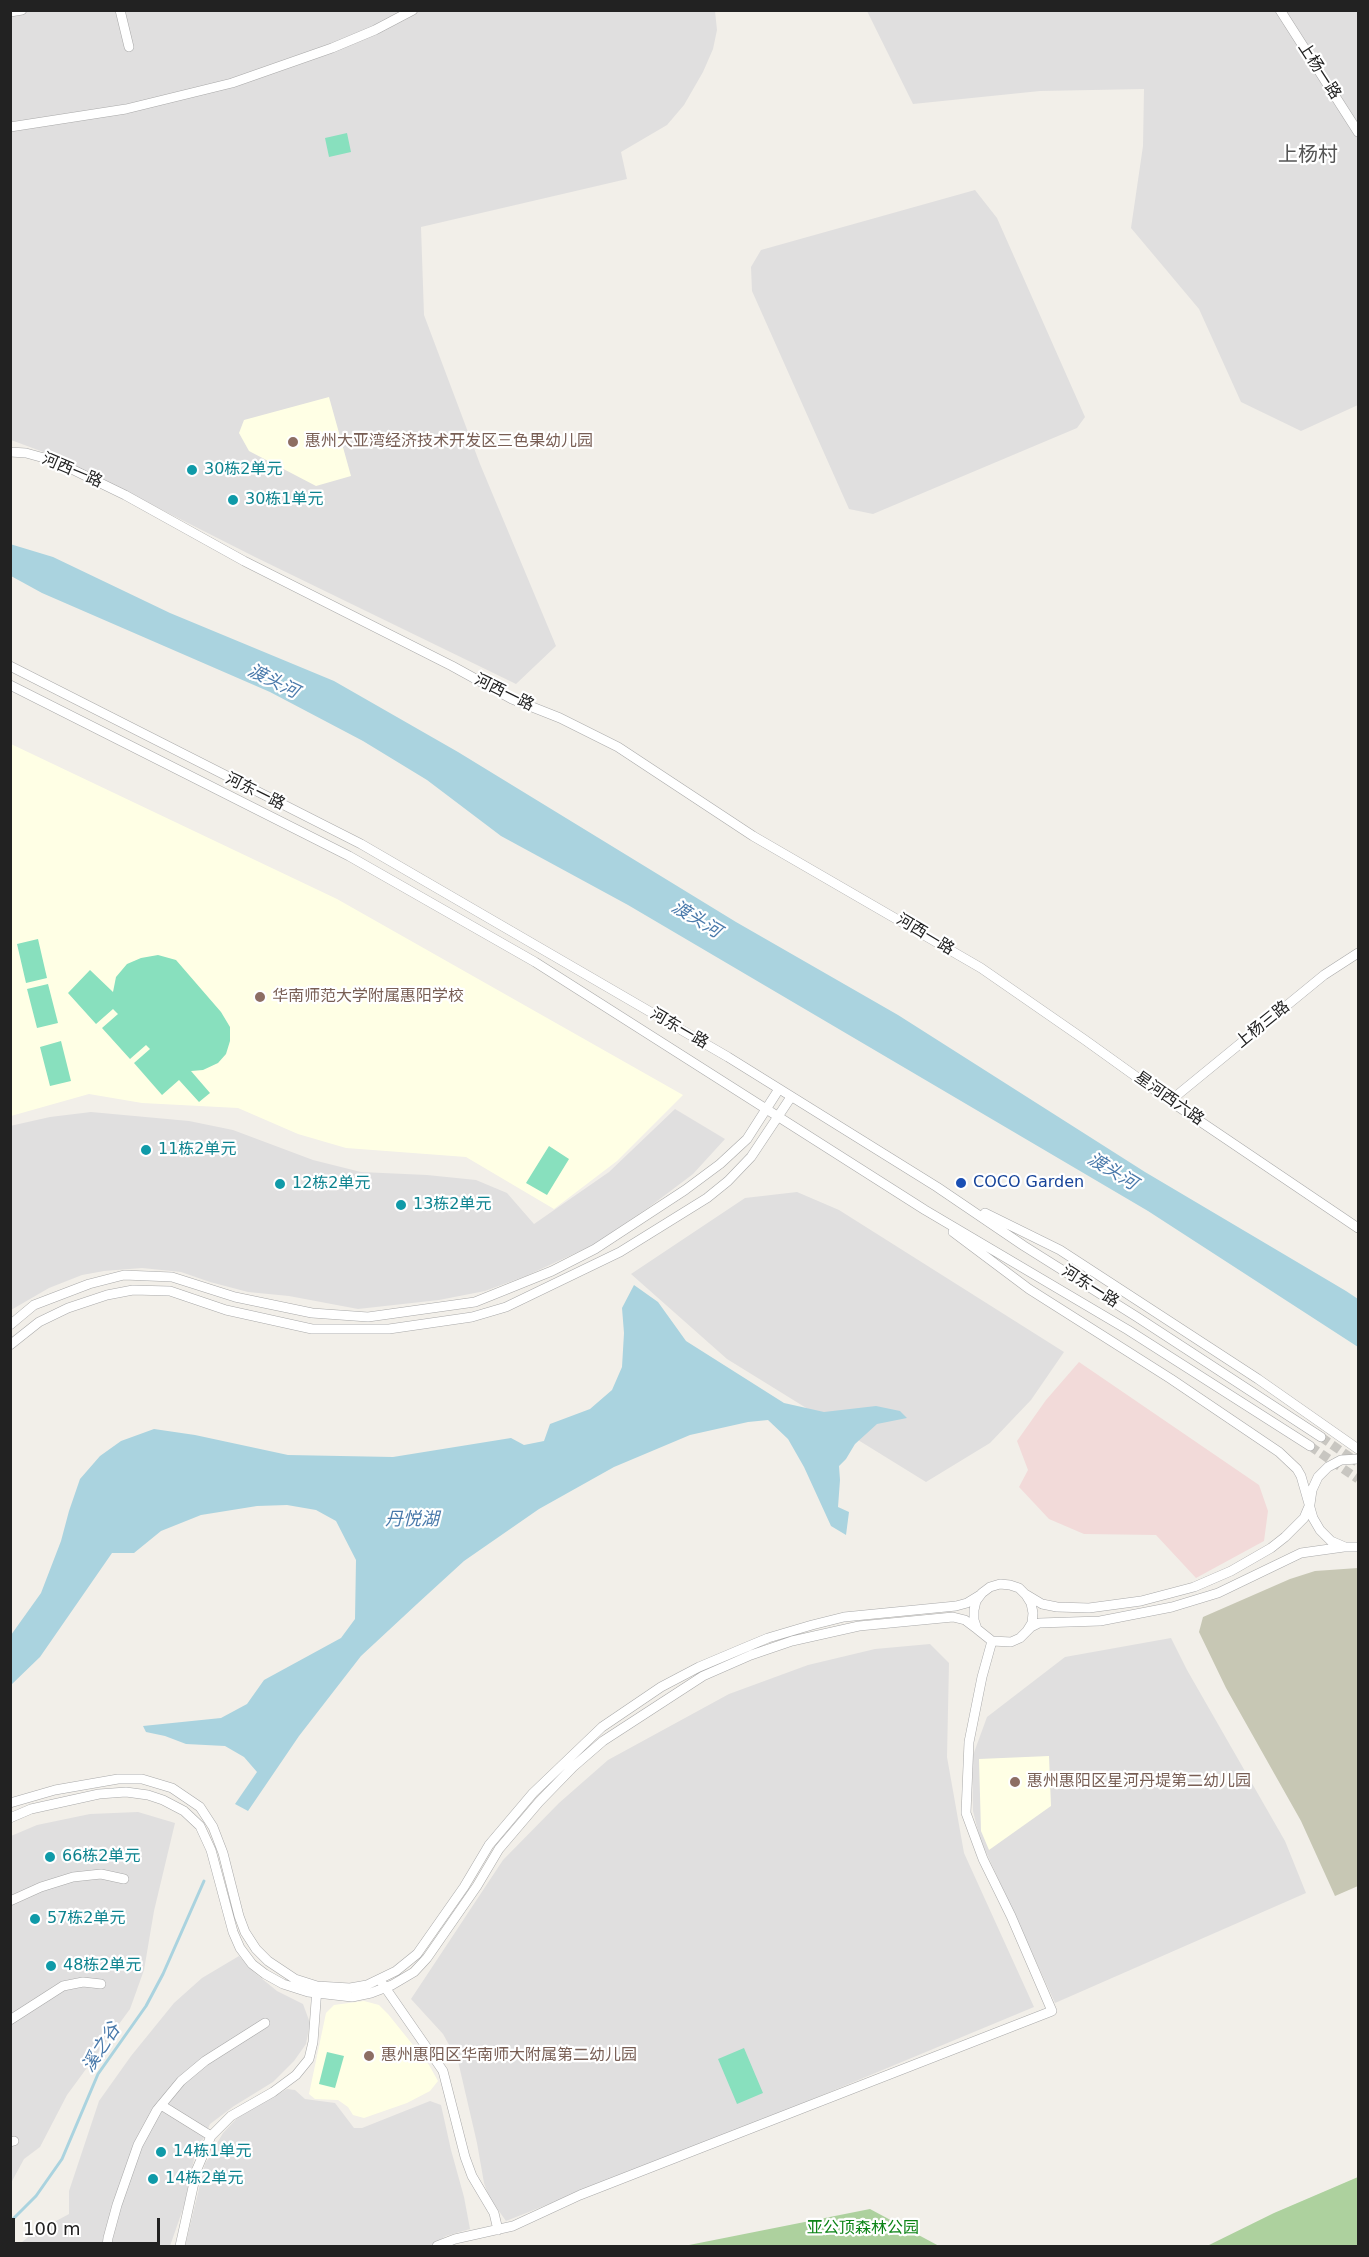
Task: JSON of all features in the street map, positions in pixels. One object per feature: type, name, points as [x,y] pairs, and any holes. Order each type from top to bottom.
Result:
[{"type":"street","points":[[10,12],[22,10]]},
{"type":"street","points":[[120,10],[129,47]]},
{"type":"street","points":[[10,127],[126,109],[232,83],[332,48],[375,30],[413,10]]},
{"type":"street","name":"上杨一路","points":[[1280,10],[1359,132]]},
{"type":"street","name":"河西一路","points":[[10,452],[26,453],[56,461],[125,495],[322,602],[452,666],[512,699],[560,718],[618,747],[762,842],[981,968]]},
{"type":"street","name":"河东一路","points":[[10,666],[361,844],[728,1057],[956,1199],[1024,1246],[1321,1437]]},
{"type":"street","name":"河东一路","points":[[10,685],[349,856],[535,962],[925,1210],[1128,1330],[1310,1446]]},
{"type":"street","name":"上杨三路","points":[[1170,1101],[1324,975],[1359,953]]},
{"type":"street","name":"星河西六路","points":[[981,968],[1170,1101],[1359,1228]]},
{"type":"street","points":[[10,1325],[34,1305],[89,1284],[124,1275],[172,1277],[246,1299],[312,1313],[368,1317],[475,1302],[552,1270],[595,1249],[633,1225],[720,1164],[747,1139],[779,1089]]},
{"type":"street","points":[[10,1345],[39,1322],[68,1308],[107,1295],[134,1290],[170,1291],[226,1310],[312,1329],[389,1329],[472,1317],[506,1307],[620,1252],[707,1198],[728,1181],[751,1157],[791,1097]]},
{"type":"street","points":[[956,1199],[1060,1250],[1258,1379],[1358,1456]]},
{"type":"street","points":[[925,1210],[1020,1283],[1171,1379],[1279,1452],[1301,1476],[1313,1518],[1320,1530],[1331,1541],[1345,1546]]},
{"type":"street","points":[[1026,1595],[1042,1604],[1089,1608],[1164,1596],[1231,1571],[1271,1548],[1304,1518],[1318,1477],[1328,1467],[1341,1460],[1358,1456]]},
{"type":"street","points":[[382,1983],[414,1972],[427,1958],[477,1886],[499,1849],[573,1767],[603,1741],[703,1676],[751,1655],[792,1641],[848,1628],[953,1617],[965,1620],[992,1641],[1011,1642],[1035,1624],[1048,1621],[1100,1621],[1172,1607],[1218,1593],[1301,1553],[1345,1546],[1359,1547]]},
{"type":"street","points":[[10,1818],[31,1809],[64,1800],[126,1792],[148,1795],[184,1811],[200,1826],[211,1850],[233,1932],[240,1948],[252,1964],[283,1984],[351,1996],[371,1993],[417,1954],[464,1887],[489,1845],[533,1793],[602,1727],[661,1687],[744,1647],[801,1628],[844,1617],[956,1606],[967,1603],[990,1587],[1000,1584],[1019,1588],[1031,1603],[1032,1623],[1027,1631]]},
{"type":"street","points":[[977,1629],[974,1610],[980,1595]]},
{"type":"street","points":[[438,2247],[454,2239],[513,2226],[580,2195],[1052,2012],[1011,1916],[983,1859],[966,1813],[969,1742],[992,1641]]},
{"type":"street","points":[[10,1803],[55,1790],[118,1779],[142,1779],[172,1788],[200,1807],[213,1827],[223,1852],[239,1916],[245,1932],[256,1949],[281,1970],[317,1990]]},
{"type":"street","points":[[10,1901],[41,1887],[73,1877],[101,1874],[124,1879]]},
{"type":"street","points":[[10,2020],[63,1986],[83,1982],[100,1984]]},
{"type":"street","points":[[382,1983],[443,2071],[449,2087],[465,2157],[472,2176],[494,2213],[498,2230]]},
{"type":"street","points":[[180,2247],[197,2169],[211,2136],[231,2116],[273,2092],[296,2075],[309,2059],[315,2031],[317,1990]]},
{"type":"street","points":[[107,2247],[117,2205],[138,2145],[161,2105],[181,2080],[205,2061],[265,2023]]},
{"type":"street","points":[[161,2105],[211,2136]]},
{"type":"shaded area","points":[[10,11],[715,11],[717,30],[713,49],[684,105],[667,125],[621,152],[627,179],[421,227],[424,315],[480,464],[556,646],[516,684],[93,475],[11,440]]},
{"type":"shaded area","points":[[867,11],[1358,11],[1358,405],[1301,431],[1241,402],[1199,309],[1131,228],[1143,146],[1144,89],[1040,91],[913,104]]},
{"type":"shaded area","points":[[975,190],[997,218],[1085,417],[1077,428],[873,514],[849,509],[752,291],[751,267],[761,250]]},
{"type":"shaded area","name":"惠州大亚湾经济技术开发区三色果幼儿园","points":[[329,397],[351,476],[316,486],[249,451],[239,433],[244,420]]},
{"type":"shaded area","name":"华南师范大学附属惠阳学校","points":[[11,744],[337,899],[683,1095],[617,1161],[554,1209],[466,1157],[346,1148],[298,1134],[238,1108],[142,1103],[89,1094],[11,1116]]},
{"type":"shaded area","points":[[675,1109],[725,1139],[693,1174],[593,1245],[526,1276],[485,1291],[439,1300],[358,1309],[289,1296],[248,1292],[181,1272],[142,1268],[82,1275],[49,1288],[11,1310],[10,1126],[50,1117],[91,1112],[189,1121],[233,1130],[313,1160],[361,1172],[476,1180],[507,1193],[534,1224],[609,1172]]},
{"type":"shaded area","points":[[797,1192],[839,1210],[1064,1352],[1031,1400],[990,1443],[926,1482],[727,1359],[631,1274],[745,1198]]},
{"type":"shaded area","points":[[1079,1362],[1259,1485],[1268,1511],[1264,1541],[1196,1578],[1156,1535],[1084,1534],[1049,1519],[1019,1487],[1028,1470],[1017,1441],[1046,1400]]},
{"type":"shaded area","points":[[1358,1568],[1358,1886],[1335,1896],[1301,1821],[1226,1688],[1199,1632],[1203,1617],[1290,1579],[1315,1571]]},
{"type":"shaded area","points":[[1171,1638],[1285,1841],[1306,1893],[1055,2003],[980,1839],[973,1811],[972,1758],[987,1717],[1065,1657]]},
{"type":"shaded area","points":[[930,1644],[949,1663],[947,1757],[964,1853],[1034,2007],[784,2111],[506,2221],[489,2197],[484,2183],[458,2061],[443,2034],[411,1999],[503,1860],[559,1803],[608,1760],[729,1694],[808,1665],[875,1649]]},
{"type":"shaded area","name":"惠州惠阳区星河丹堤第二幼儿园","points":[[1049,1756],[1051,1806],[989,1850],[981,1831],[979,1759]]},
{"type":"shaded area","points":[[138,1812],[175,1823],[154,1911],[144,1970],[130,2009],[67,2095],[40,2147],[24,2159],[11,2183],[11,1836],[37,1825],[90,1814]]},
{"type":"shaded area","points":[[239,1956],[277,1991],[303,2004],[310,2023],[306,2044],[294,2061],[273,2082],[210,2124],[194,2159],[185,2203],[170,2246],[17,2246],[32,2234],[69,2214],[69,2191],[99,2101],[131,2056],[174,2003],[202,1978]]},
{"type":"shaded area","name":"惠州惠阳区华南师大附属第二幼儿园","points":[[364,2001],[379,2005],[388,2014],[429,2065],[438,2081],[430,2091],[407,2103],[364,2118],[353,2115],[348,2107],[338,2100],[315,2099],[309,2094],[326,2013],[334,2005]]},
{"type":"shaded area","points":[[287,2089],[295,2090],[305,2099],[335,2103],[354,2128],[362,2128],[430,2101],[441,2105],[470,2229],[446,2236],[430,2246],[185,2246],[205,2164],[223,2133],[238,2117]]},
{"type":"green space","points":[[347,133],[351,152],[329,157],[325,138]]},
{"type":"green space","points":[[38,939],[47,978],[26,983],[17,944]]},
{"type":"green space","points":[[158,955],[176,960],[221,1012],[230,1027],[230,1041],[226,1054],[218,1063],[203,1070],[191,1071],[210,1093],[199,1102],[179,1080],[162,1095],[134,1063],[150,1049],[146,1045],[130,1059],[102,1028],[118,1014],[113,1009],[96,1024],[68,993],[90,970],[113,992],[116,977],[127,964],[141,958]]},
{"type":"green space","points":[[48,984],[58,1023],[37,1028],[27,989]]},
{"type":"green space","points":[[61,1041],[71,1081],[50,1086],[40,1047]]},
{"type":"green space","points":[[549,1146],[569,1159],[547,1195],[526,1183]]},
{"type":"green space","points":[[744,2048],[763,2093],[737,2104],[718,2059]]},
{"type":"green space","points":[[327,2052],[344,2056],[335,2088],[319,2084]]},
{"type":"green space","points":[[1358,2177],[1358,2246],[1207,2246],[1274,2213]]},
{"type":"green space","name":"亚公顶森林公园","points":[[870,2209],[939,2246],[684,2246]]},
{"type":"water","name":"渡头河","points":[[10,544],[53,557],[170,613],[334,681],[458,752],[736,922],[898,1015],[1145,1172],[1346,1291],[1358,1299],[1358,1347],[1148,1211],[628,905],[501,836],[427,780],[363,741],[270,692],[42,593],[11,576]]},
{"type":"water","name":"丹悦湖","points":[[634,1285],[658,1302],[686,1341],[784,1403],[824,1412],[876,1406],[900,1411],[907,1418],[877,1424],[855,1444],[839,1466],[838,1507],[849,1512],[846,1535],[831,1526],[804,1467],[788,1439],[768,1420],[748,1422],[690,1435],[614,1467],[539,1509],[464,1561],[361,1656],[299,1736],[248,1811],[235,1804],[257,1772],[244,1757],[225,1746],[186,1744],[146,1732],[143,1726],[221,1718],[247,1704],[264,1680],[341,1638],[355,1619],[356,1560],[336,1521],[316,1510],[287,1505],[257,1506],[201,1515],[161,1531],[134,1553],[112,1553],[40,1657],[11,1685],[11,1635],[41,1593],[61,1541],[80,1479],[100,1456],[121,1441],[154,1429],[195,1435],[288,1455],[393,1457],[511,1438],[524,1445],[544,1441],[550,1424],[590,1409],[612,1390],[622,1367],[624,1333],[622,1308]]},
{"type":"waterway","name":"溪之谷","points":[[10,2222],[36,2196],[62,2159],[98,2074],[146,2006],[163,1974],[204,1881]]},
{"type":"tunnel","points":[[1321,1437],[1357,1462]]},
{"type":"tunnel","points":[[1310,1446],[1358,1479]]},
{"type":"place","name":"惠州大亚湾经济技术开发区三色果幼儿园","points":[[293,442]]},
{"type":"place","name":"30栋2单元","points":[[192,470]]},
{"type":"place","name":"30栋1单元","points":[[233,500]]},
{"type":"place","name":"华南师范大学附属惠阳学校","points":[[260,997]]},
{"type":"place","name":"11栋2单元","points":[[146,1150]]},
{"type":"place","name":"COCO Garden","points":[[961,1183]]},
{"type":"place","name":"12栋2单元","points":[[280,1184]]},
{"type":"place","name":"13栋2单元","points":[[401,1205]]},
{"type":"place","name":"惠州惠阳区星河丹堤第二幼儿园","points":[[1015,1782]]},
{"type":"place","name":"66栋2单元","points":[[50,1857]]},
{"type":"place","name":"57栋2单元","points":[[35,1919]]},
{"type":"place","name":"48栋2单元","points":[[51,1966]]},
{"type":"place","name":"惠州惠阳区华南师大附属第二幼儿园","points":[[369,2056]]},
{"type":"place","name":"14栋1单元","points":[[161,2152]]},
{"type":"place","name":"14栋2单元","points":[[153,2179]]},
{"type":"district","name":"上杨村","points":[[1308,156]]}]
